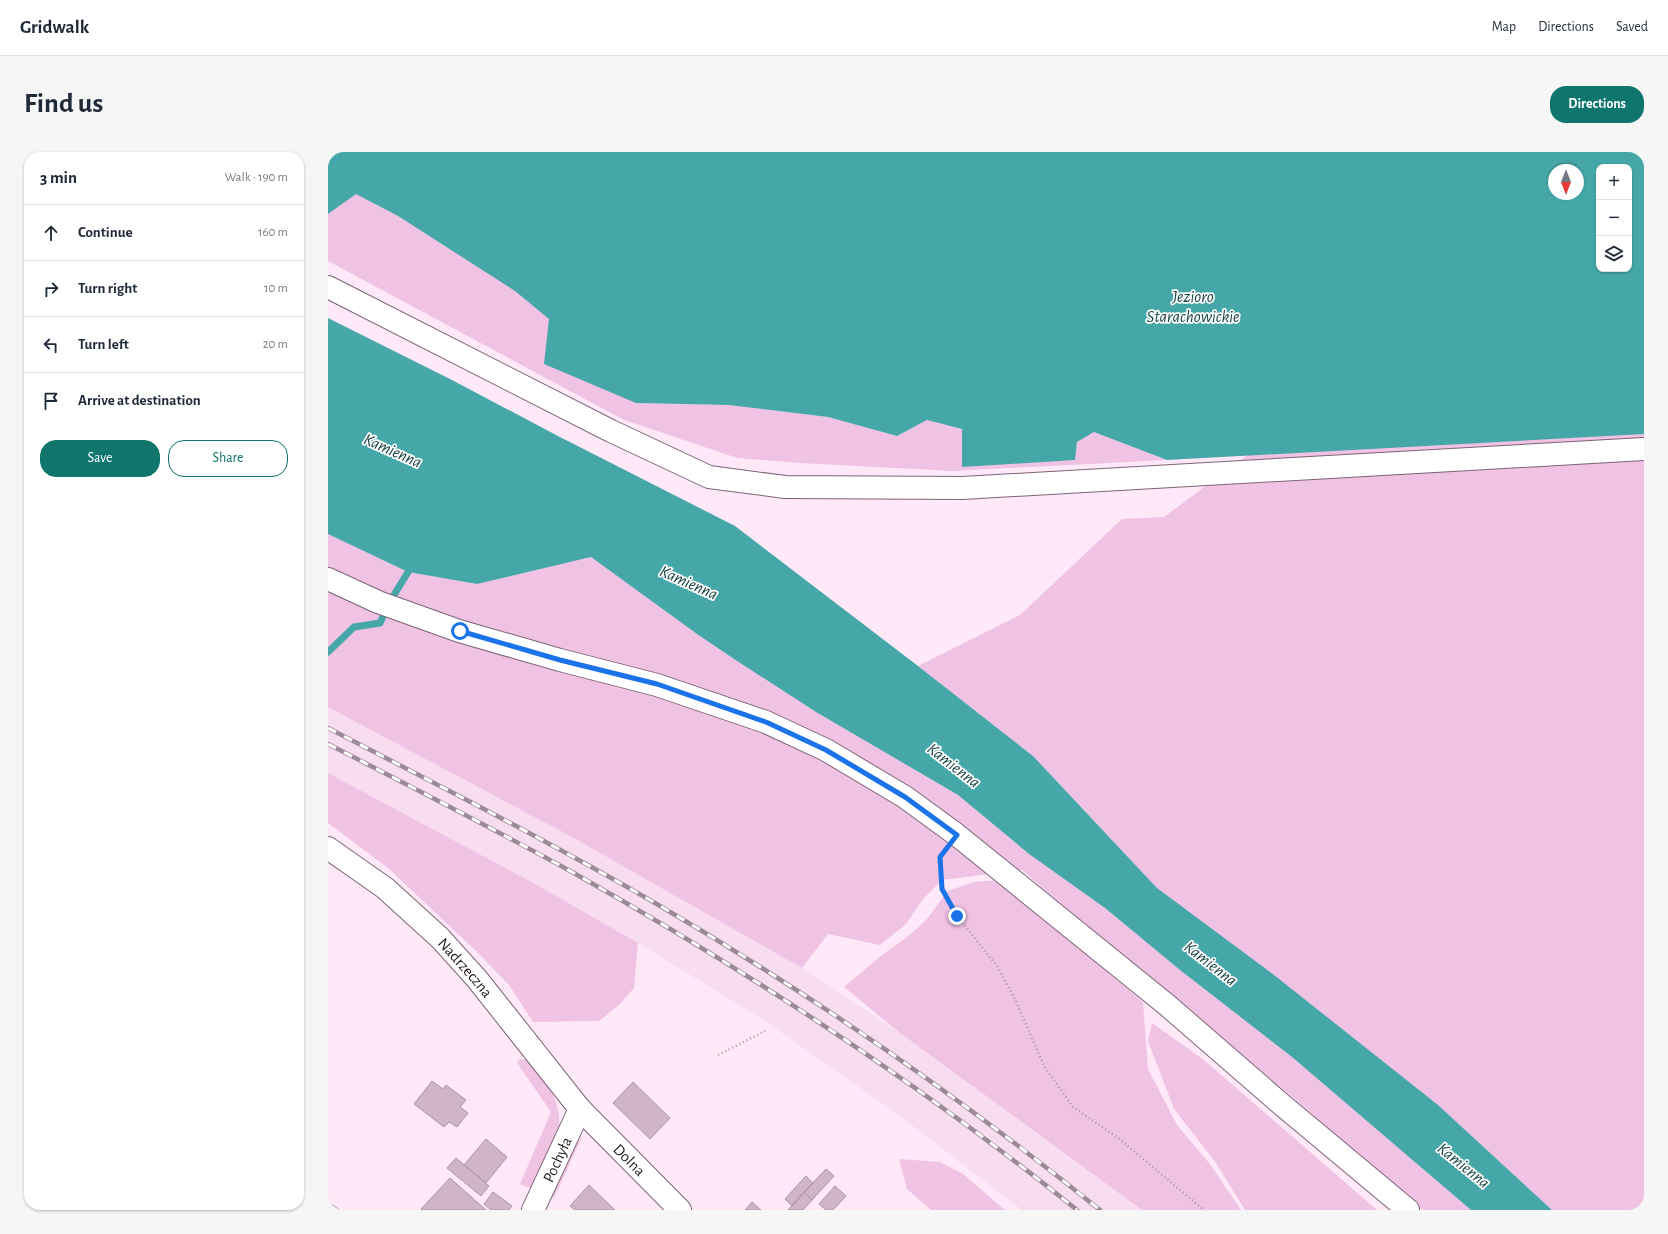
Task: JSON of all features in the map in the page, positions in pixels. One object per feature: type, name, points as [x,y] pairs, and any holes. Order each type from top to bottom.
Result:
[{"type":"street","points":[[328,288],[611,432],[709,477],[785,487],[962,488],[1644,449]]},
{"type":"street","points":[[328,579],[378,602],[460,631],[560,660],[657,684],[766,722],[826,750],[905,797],[957,835],[1167,1005],[1281,1104],[1408,1210]]},
{"type":"street","name":"Nadrzeczna","points":[[328,848],[385,888],[440,938],[482,985],[580,1109]]},
{"type":"street","name":"Pochyła","points":[[533,1210],[580,1109]]},
{"type":"street","name":"Dolna","points":[[580,1109],[680,1210]]},
{"type":"path","points":[[957,835],[940,857],[942,889],[957,916],[997,966],[1015,999],[1044,1066],[1073,1107],[1118,1138],[1204,1210]]},
{"type":"path","points":[[718,1055],[767,1030]]},
{"type":"shaded area","points":[[1644,161],[1644,1210],[1552,1210],[1438,1105],[1157,888],[1033,756],[918,666],[1020,615],[1122,519],[1164,517],[1596,196],[1596,272],[1632,272],[1632,247]]},
{"type":"shaded area","points":[[356,193],[398,216],[515,291],[550,319],[636,403],[729,405],[828,417],[897,436],[927,420],[962,429],[962,466],[1077,442],[1094,432],[1167,460],[952,471],[737,458],[624,420],[328,261],[328,214]]},
{"type":"shaded area","points":[[328,534],[408,572],[477,584],[591,557],[734,659],[816,712],[958,795],[1029,854],[1105,908],[1180,970],[1292,1057],[1471,1210],[1423,1210],[1284,1090],[1101,939],[1022,870],[942,880],[923,899],[906,924],[880,945],[828,934],[802,968],[570,836],[328,707]]},
{"type":"shaded area","points":[[328,707],[570,836],[802,968],[900,1033],[1142,1210],[1022,1210],[901,1117],[762,1019],[638,943],[537,885],[328,773]]},
{"type":"shaded area","points":[[328,773],[537,885],[638,943],[634,988],[620,1004],[599,1021],[533,1022],[509,985],[477,952],[388,868],[328,823]]},
{"type":"shaded area","points":[[998,880],[1143,1002],[1148,1069],[1177,1125],[1210,1164],[1241,1210],[1142,1210],[900,1033],[844,987],[881,956],[911,934],[926,920],[948,891],[974,882]]},
{"type":"shaded area","points":[[1152,1023],[1204,1060],[1377,1210],[1245,1210],[1216,1163],[1174,1109],[1148,1041]]},
{"type":"shaded area","points":[[520,1059],[527,1060],[546,1084],[558,1109],[559,1131],[534,1190],[520,1184],[551,1112],[517,1063]]},
{"type":"shaded area","points":[[582,1137],[554,1198],[549,1196],[572,1148]]},
{"type":"shaded area","points":[[899,1159],[940,1162],[963,1174],[1005,1210],[931,1210],[907,1189]]},
{"type":"water","name":"Jezioro Starachowickie","points":[[328,152],[1644,152],[1644,434],[1167,460],[1094,432],[1077,442],[1075,460],[962,467],[962,429],[927,420],[897,436],[828,417],[729,405],[636,403],[544,364],[549,319],[515,291],[398,216],[356,194],[328,214]]},
{"type":"water","name":"Kamienna","points":[[328,318],[450,379],[735,526],[1033,756],[1157,888],[1274,975],[1438,1105],[1552,1210],[1471,1210],[1292,1057],[1180,970],[1105,908],[1029,854],[958,795],[816,712],[734,659],[591,557],[477,584],[408,572],[328,534]]},
{"type":"building","points":[[432,1081],[443,1089],[446,1085],[466,1100],[460,1107],[468,1113],[457,1127],[449,1122],[444,1127],[414,1104]]},
{"type":"building","points":[[633,1082],[670,1118],[650,1139],[613,1103]]},
{"type":"building","points":[[486,1139],[507,1157],[486,1183],[464,1165]]},
{"type":"building","points":[[456,1158],[489,1186],[481,1196],[447,1168]]},
{"type":"building","points":[[826,1169],[834,1176],[812,1200],[804,1192]]},
{"type":"building","points":[[806,1176],[813,1183],[792,1206],[785,1199]]},
{"type":"building","points":[[450,1178],[486,1210],[421,1209]]},
{"type":"building","points":[[589,1185],[615,1210],[575,1210],[570,1206]]},
{"type":"building","points":[[835,1186],[846,1196],[833,1210],[826,1210],[819,1204]]},
{"type":"building","points":[[493,1192],[512,1206],[509,1210],[491,1210],[484,1204]]},
{"type":"building","points":[[804,1192],[812,1200],[803,1210],[788,1210]]},
{"type":"building","points":[[328,1202],[340,1210],[328,1210]]},
{"type":"building","points":[[752,1202],[761,1210],[745,1210]]},
{"type":"waterway","points":[[394,595],[408,572]]},
{"type":"waterway","points":[[328,652],[354,627],[380,623],[385,612]]},
{"type":"railway","points":[[328,728],[574,858],[655,903],[771,973],[884,1048],[939,1087],[1100,1210]]},
{"type":"railway","points":[[328,744],[572,872],[703,949],[831,1030],[894,1073],[1017,1163],[1077,1210]]},
{"type":"route","points":[[460,631],[560,660],[657,684],[766,722],[826,750],[905,797],[957,835],[940,857],[942,889],[957,916]]}]
